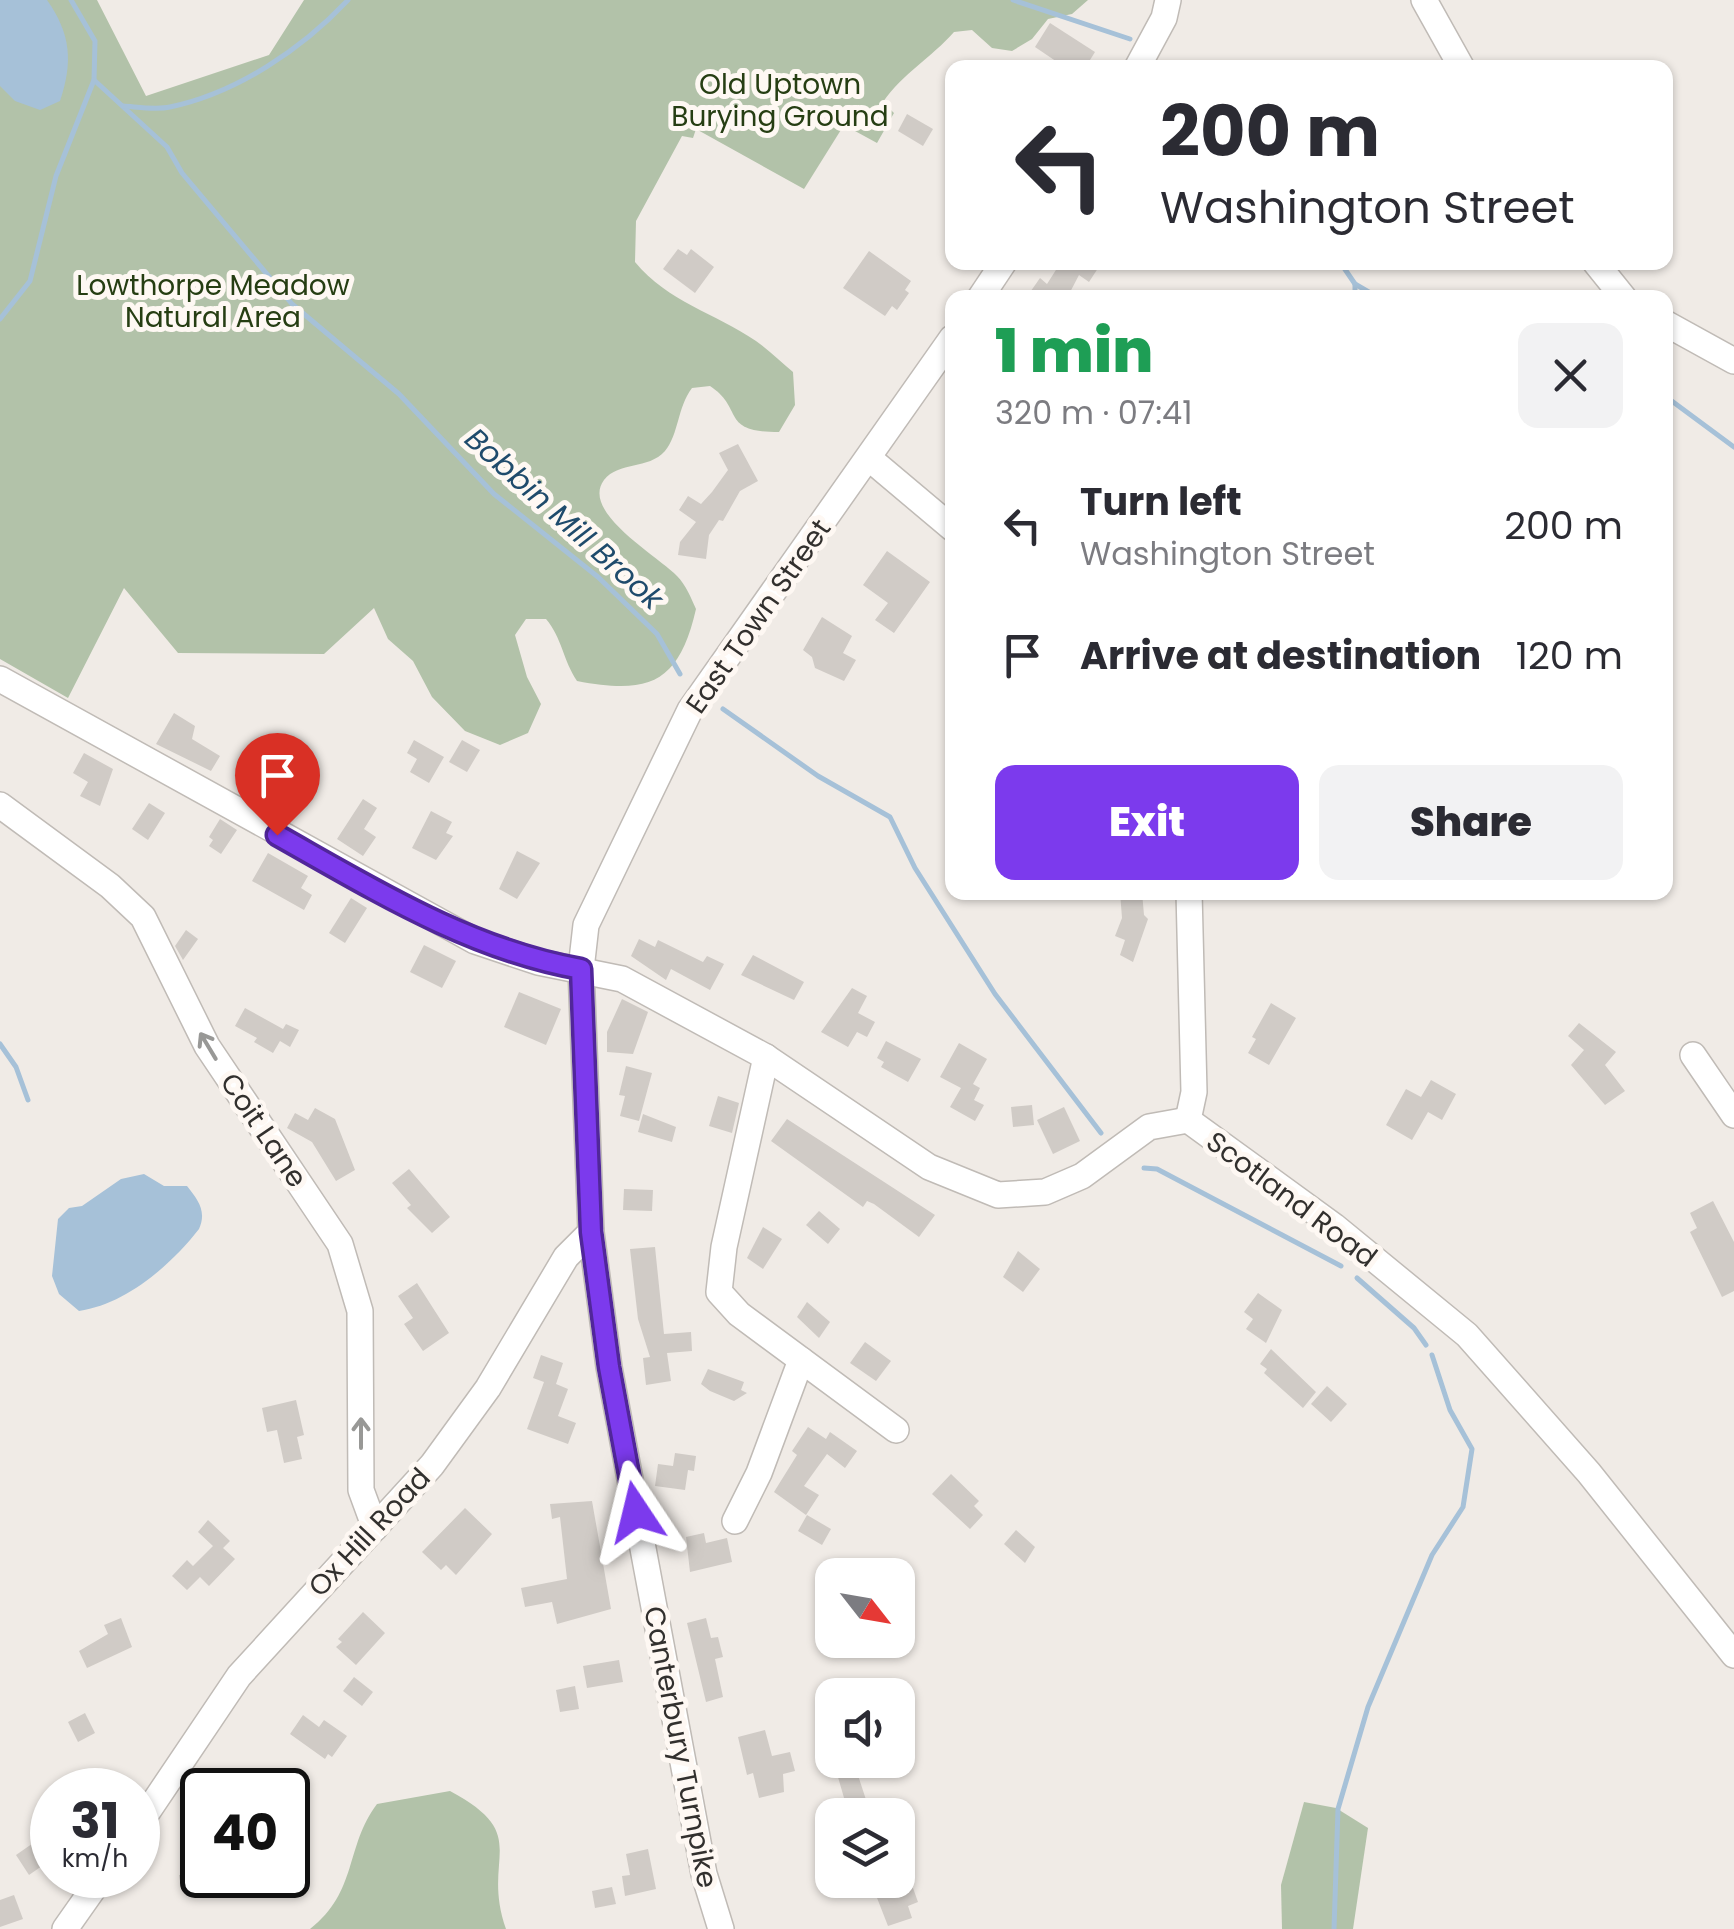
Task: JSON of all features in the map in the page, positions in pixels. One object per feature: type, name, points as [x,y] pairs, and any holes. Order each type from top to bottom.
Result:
[{"type":"street","points":[[1141,60],[1164,18],[1168,0]]},
{"type":"street","points":[[1424,0],[1458,60]]},
{"type":"street","points":[[1601,270],[1617,290]]},
{"type":"street","points":[[1673,327],[1734,361]]},
{"type":"street","name":"East Town Street","points":[[581,969],[586,925],[690,710],[945,348]]},
{"type":"street","points":[[870,459],[945,522]]},
{"type":"street","name":"Scotland Road","points":[[0,679],[475,940],[538,962],[622,979],[766,1056],[929,1167],[998,1195],[1045,1192],[1082,1176],[1148,1128],[1188,1120],[1334,1226],[1467,1335],[1588,1472],[1734,1655]]},
{"type":"street","name":"Coit Lane","points":[[0,805],[110,886],[143,917],[207,1046],[340,1244],[358,1298],[361,1490],[375,1528]]},
{"type":"street","points":[[1188,1120],[1194,1092],[1189,900]]},
{"type":"street","name":"Canterbury Turnpike","points":[[581,969],[591,1232],[609,1367],[704,1874],[721,1929]]},
{"type":"street","points":[[1693,1055],[1734,1115]]},
{"type":"street","points":[[766,1056],[718,1289],[733,1309],[896,1430]]},
{"type":"street","name":"Ox Hill Road","points":[[160,1793],[239,1676],[432,1464],[488,1388],[566,1257],[591,1232]]},
{"type":"street","points":[[735,1521],[759,1473],[801,1360]]},
{"type":"street","points":[[65,1929],[87,1898]]},
{"type":"green space","name":"Lowthorpe Meadow Natural Area","points":[[0,0],[97,0],[146,96],[269,55],[304,0],[1088,0],[1072,14],[1048,19],[1032,39],[1012,51],[992,48],[972,30],[954,32],[899,82],[883,102],[894,113],[877,143],[844,125],[804,189],[696,129],[693,138],[682,136],[636,221],[635,262],[662,287],[756,341],[793,372],[795,405],[779,432],[760,431],[740,424],[721,395],[710,386],[692,388],[665,451],[650,461],[617,470],[604,480],[599,492],[612,519],[677,576],[688,592],[696,609],[689,634],[670,668],[658,678],[642,684],[602,685],[577,681],[546,619],[526,619],[515,635],[527,677],[541,704],[528,733],[500,745],[465,731],[432,697],[413,661],[388,639],[374,608],[324,654],[178,653],[124,588],[68,698],[0,659]]},
{"type":"green space","points":[[450,1791],[491,1821],[498,1835],[498,1883],[506,1929],[310,1929],[336,1900],[360,1836],[377,1804]]},
{"type":"green space","points":[[1304,1802],[1336,1808],[1368,1828],[1353,1929],[1282,1929],[1281,1885]]},
{"type":"water","points":[[0,0],[47,0],[55,13],[65,37],[68,61],[60,101],[40,110],[15,101],[0,86]]},
{"type":"water","points":[[144,1174],[164,1186],[187,1186],[202,1211],[199,1229],[175,1256],[130,1292],[79,1311],[59,1294],[52,1276],[58,1219],[69,1208],[82,1206],[121,1179]]},
{"type":"building","points":[[1050,23],[1095,52],[1090,60],[1054,60],[1035,47]]},
{"type":"building","points":[[907,114],[933,129],[923,146],[898,131]]},
{"type":"building","points":[[678,249],[687,255],[691,249],[714,267],[695,293],[663,269]]},
{"type":"building","points":[[869,251],[911,281],[905,290],[909,293],[897,310],[892,306],[885,316],[843,288]]},
{"type":"building","points":[[1056,270],[1097,270],[1089,282],[1079,275],[1071,290],[1032,290],[1040,278],[1047,284]]},
{"type":"building","points":[[738,444],[758,481],[740,491],[723,521],[719,520],[709,535],[706,559],[678,555],[680,542],[696,522],[679,510],[688,496],[701,504],[712,492],[728,470],[719,453]]},
{"type":"building","points":[[887,551],[930,582],[894,633],[875,620],[888,603],[863,585]]},
{"type":"building","points":[[822,617],[852,636],[843,653],[856,660],[844,681],[815,668],[812,657],[803,650]]},
{"type":"building","points":[[174,713],[195,726],[192,739],[220,756],[211,771],[156,744]]},
{"type":"building","points":[[414,740],[444,757],[429,783],[410,772],[417,759],[407,753]]},
{"type":"building","points":[[462,740],[480,750],[467,772],[449,762]]},
{"type":"building","points":[[84,753],[113,769],[100,806],[80,796],[88,782],[73,773]]},
{"type":"building","points":[[363,799],[377,808],[364,829],[376,837],[363,856],[337,839]]},
{"type":"building","points":[[149,803],[165,813],[148,840],[132,829]]},
{"type":"building","points":[[431,811],[452,822],[446,833],[453,836],[436,860],[412,848]]},
{"type":"building","points":[[220,819],[237,830],[221,854],[209,846],[213,840],[209,837]]},
{"type":"building","points":[[517,851],[540,863],[517,899],[499,889]]},
{"type":"building","points":[[268,853],[308,876],[301,888],[312,895],[304,910],[252,881]]},
{"type":"building","points":[[351,898],[367,908],[345,943],[329,933]]},
{"type":"building","points":[[1121,900],[1143,900],[1148,919],[1133,962],[1120,955],[1125,940],[1115,936],[1122,918]]},
{"type":"building","points":[[186,930],[198,939],[183,960],[175,946]]},
{"type":"building","points":[[639,939],[655,947],[658,940],[703,962],[707,956],[724,964],[710,990],[671,969],[666,980],[631,956]]},
{"type":"building","points":[[424,945],[456,961],[442,988],[410,972]]},
{"type":"building","points":[[753,955],[804,982],[794,1000],[741,975]]},
{"type":"building","points":[[852,988],[867,996],[858,1013],[875,1022],[867,1037],[857,1032],[848,1047],[821,1032]]},
{"type":"building","points":[[519,992],[561,1009],[546,1045],[504,1027]]},
{"type":"building","points":[[622,999],[648,1012],[633,1054],[607,1052],[607,1032]]},
{"type":"building","points":[[1271,1003],[1296,1018],[1269,1065],[1248,1053],[1256,1039],[1252,1037]]},
{"type":"building","points":[[245,1008],[283,1029],[286,1024],[299,1030],[290,1047],[280,1041],[273,1053],[235,1026]]},
{"type":"building","points":[[1579,1023],[1616,1052],[1605,1065],[1625,1091],[1605,1105],[1571,1065],[1584,1050],[1568,1036]]},
{"type":"building","points":[[886,1041],[921,1059],[908,1082],[881,1067],[884,1062],[877,1058]]},
{"type":"building","points":[[959,1043],[987,1059],[973,1084],[980,1088],[974,1100],[984,1105],[975,1121],[950,1107],[961,1088],[940,1077]]},
{"type":"building","points":[[626,1066],[652,1073],[639,1121],[620,1116],[625,1096],[619,1095]]},
{"type":"building","points":[[1431,1080],[1456,1094],[1442,1120],[1428,1112],[1412,1140],[1386,1125],[1406,1089],[1421,1097]]},
{"type":"building","points":[[718,1096],[739,1103],[732,1133],[709,1126]]},
{"type":"building","points":[[1032,1105],[1034,1125],[1013,1127],[1011,1107]]},
{"type":"building","points":[[1064,1107],[1080,1141],[1053,1154],[1037,1120]]},
{"type":"building","points":[[315,1108],[335,1119],[355,1170],[336,1181],[312,1142],[287,1128],[295,1113],[308,1120]]},
{"type":"building","points":[[643,1114],[676,1127],[672,1142],[638,1132]]},
{"type":"building","points":[[787,1119],[935,1215],[919,1237],[874,1204],[867,1201],[863,1207],[771,1141]]},
{"type":"building","points":[[409,1169],[450,1217],[432,1233],[407,1208],[411,1205],[392,1183]]},
{"type":"building","points":[[624,1189],[653,1190],[652,1211],[623,1210]]},
{"type":"building","points":[[1713,1201],[1734,1242],[1734,1291],[1722,1297],[1690,1232],[1697,1228],[1690,1213]]},
{"type":"building","points":[[819,1211],[840,1229],[828,1244],[806,1225]]},
{"type":"building","points":[[763,1227],[782,1239],[763,1269],[747,1258]]},
{"type":"building","points":[[655,1247],[664,1334],[691,1332],[692,1351],[667,1353],[671,1381],[646,1385],[643,1358],[650,1357],[638,1319],[630,1249]]},
{"type":"building","points":[[1018,1251],[1040,1269],[1023,1292],[1003,1277]]},
{"type":"building","points":[[417,1283],[449,1333],[423,1351],[404,1324],[413,1318],[398,1296]]},
{"type":"building","points":[[1258,1293],[1282,1310],[1266,1343],[1246,1329],[1253,1319],[1244,1312]]},
{"type":"building","points":[[807,1302],[830,1322],[819,1338],[797,1317]]},
{"type":"building","points":[[865,1342],[891,1361],[876,1381],[850,1363]]},
{"type":"building","points":[[1271,1349],[1316,1392],[1303,1408],[1264,1373],[1267,1369],[1260,1364]]},
{"type":"building","points":[[541,1355],[563,1363],[556,1384],[568,1389],[558,1416],[576,1423],[568,1444],[527,1429],[544,1382],[533,1378]]},
{"type":"building","points":[[708,1369],[744,1382],[741,1390],[747,1393],[734,1401],[710,1391],[701,1384]]},
{"type":"building","points":[[1327,1386],[1347,1404],[1331,1422],[1311,1404]]},
{"type":"building","points":[[296,1400],[304,1435],[297,1437],[302,1459],[284,1463],[277,1430],[267,1432],[262,1408]]},
{"type":"building","points":[[808,1427],[826,1439],[830,1432],[857,1451],[845,1468],[827,1454],[804,1486],[819,1495],[806,1515],[774,1492],[797,1455],[792,1451]]},
{"type":"building","points":[[675,1453],[696,1456],[694,1471],[688,1470],[685,1490],[655,1486],[658,1464],[673,1466]]},
{"type":"building","points":[[951,1474],[979,1501],[974,1506],[983,1515],[970,1529],[932,1494]]},
{"type":"building","points":[[592,1501],[611,1609],[557,1624],[552,1602],[525,1607],[521,1588],[567,1579],[560,1517],[552,1519],[550,1504]]},
{"type":"building","points":[[465,1508],[492,1534],[456,1575],[446,1565],[441,1570],[422,1552]]},
{"type":"building","points":[[807,1515],[831,1529],[822,1545],[798,1531]]},
{"type":"building","points":[[208,1520],[230,1541],[223,1548],[235,1559],[209,1586],[200,1577],[187,1590],[172,1576],[187,1560],[193,1566],[213,1546],[198,1532]]},
{"type":"building","points":[[1016,1530],[1035,1547],[1025,1563],[1004,1544]]},
{"type":"building","points":[[704,1533],[706,1543],[727,1538],[732,1562],[690,1572],[686,1537]]},
{"type":"building","points":[[363,1612],[385,1633],[356,1665],[336,1647],[342,1642],[338,1639]]},
{"type":"building","points":[[121,1618],[132,1647],[87,1668],[79,1651],[108,1634],[104,1625]]},
{"type":"building","points":[[706,1618],[711,1638],[718,1637],[723,1657],[715,1659],[723,1697],[706,1702],[687,1623]]},
{"type":"building","points":[[619,1660],[623,1682],[587,1688],[583,1666]]},
{"type":"building","points":[[354,1677],[373,1692],[362,1706],[343,1691]]},
{"type":"building","points":[[575,1686],[579,1709],[560,1712],[556,1690]]},
{"type":"building","points":[[85,1713],[95,1733],[78,1742],[68,1722]]},
{"type":"building","points":[[303,1715],[319,1727],[324,1720],[347,1736],[332,1757],[328,1754],[325,1759],[290,1734]]},
{"type":"building","points":[[765,1730],[772,1756],[790,1752],[795,1771],[783,1774],[784,1792],[759,1798],[753,1773],[747,1775],[738,1737]]},
{"type":"building","points":[[838,1778],[859,1778],[865,1798],[844,1798]]},
{"type":"building","points":[[30,1845],[29,1875],[16,1855]]},
{"type":"building","points":[[648,1849],[656,1889],[625,1896],[622,1876],[630,1875],[626,1854]]},
{"type":"building","points":[[612,1887],[616,1904],[595,1908],[592,1891]]},
{"type":"building","points":[[915,1894],[918,1902],[908,1906],[912,1918],[888,1926],[877,1898],[915,1898]]},
{"type":"building","points":[[14,1895],[23,1919],[0,1927],[0,1900]]},
{"type":"waterway","name":"Bobbin Mill Brook","points":[[71,0],[95,41],[94,80],[167,147],[182,173],[292,304],[399,394],[494,494],[598,577],[657,634],[680,674]]},
{"type":"waterway","points":[[123,106],[165,108],[244,80],[289,52],[348,0]]},
{"type":"waterway","points":[[1013,0],[1130,39]]},
{"type":"waterway","points":[[0,319],[30,281],[56,176],[94,80]]},
{"type":"waterway","points":[[1345,270],[1355,284],[1365,290]]},
{"type":"waterway","points":[[1355,284],[1355,290]]},
{"type":"waterway","points":[[1673,402],[1734,447]]},
{"type":"waterway","name":"Bobbin Mill Brook","points":[[723,709],[818,776],[890,817],[915,868],[995,994],[1101,1133]]},
{"type":"waterway","points":[[0,1044],[16,1067],[28,1100]]},
{"type":"waterway","name":"Bobbin Mill Brook","points":[[1144,1168],[1157,1169],[1341,1266]]},
{"type":"waterway","name":"Bobbin Mill Brook","points":[[1357,1278],[1414,1328],[1426,1345]]},
{"type":"waterway","name":"Bobbin Mill Brook","points":[[1334,1929],[1338,1809],[1368,1707],[1432,1555],[1463,1507],[1472,1449],[1450,1410],[1432,1355]]},
{"type":"route","points":[[277,835],[475,940],[538,962],[581,969],[591,1232],[609,1367],[636,1512]]},
{"type":"park label","name":"Old Uptown Burying Ground","points":[[780,100]]}]
